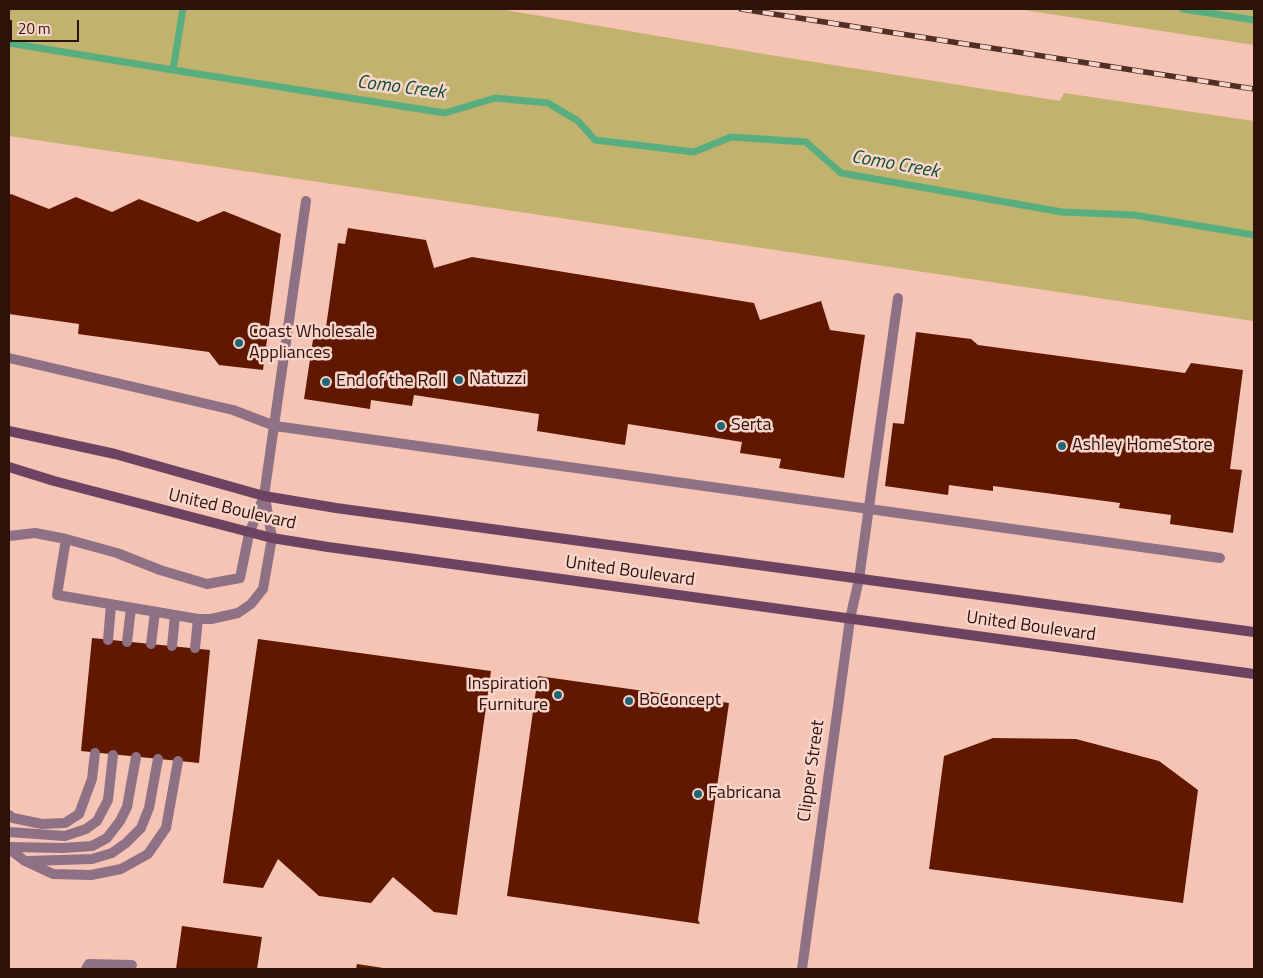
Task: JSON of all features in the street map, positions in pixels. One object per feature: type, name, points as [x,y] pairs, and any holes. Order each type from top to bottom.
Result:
[{"type":"main road","name":"United Boulevard","points":[[9,431],[115,454],[264,496],[336,508],[1254,632]]},
{"type":"main road","name":"United Boulevard","points":[[9,467],[250,534],[272,538],[1254,674]]},
{"type":"street","points":[[9,536],[35,533],[66,540],[117,553],[160,570],[207,584],[240,578],[250,534],[264,496],[306,201]]},
{"type":"street","name":"Clipper Street","points":[[802,969],[850,619],[859,579],[870,510],[898,298]]},
{"type":"street","points":[[9,358],[233,410],[275,426],[1220,558]]},
{"type":"street","points":[[66,540],[57,595],[198,619],[211,619],[238,613],[251,604],[263,589],[272,538],[264,496]]},
{"type":"street","points":[[108,640],[111,604]]},
{"type":"street","points":[[127,642],[132,608]]},
{"type":"street","points":[[151,644],[155,612]]},
{"type":"street","points":[[172,646],[176,616]]},
{"type":"street","points":[[196,648],[198,619]]},
{"type":"street","points":[[9,815],[13,818],[42,824],[65,823],[79,814],[92,778],[95,753]]},
{"type":"street","points":[[9,832],[65,836],[86,829],[97,821],[108,800],[113,755]]},
{"type":"street","points":[[9,848],[73,848],[92,846],[107,838],[120,821],[127,807],[136,757]]},
{"type":"street","points":[[25,861],[92,859],[112,853],[126,843],[141,828],[149,808],[158,759]]},
{"type":"street","points":[[9,848],[25,861],[53,874],[91,875],[121,868],[148,854],[166,828],[178,761]]},
{"type":"street","points":[[86,969],[89,964],[132,965]]},
{"type":"shaded area","points":[[9,9],[499,9],[764,54],[1060,101],[1064,93],[1254,121],[1254,466],[1253,321],[9,136]]},
{"type":"shaded area","points":[[1017,9],[1254,9],[1254,45]]},
{"type":"building","points":[[11,194],[49,209],[76,197],[112,212],[139,199],[198,222],[224,211],[281,234],[263,370],[219,365],[209,352],[78,334],[79,324],[9,314],[9,195]]},
{"type":"building","points":[[348,228],[426,240],[434,268],[472,257],[754,303],[760,320],[821,301],[830,330],[865,335],[844,478],[779,468],[781,459],[740,453],[742,442],[628,424],[625,445],[537,431],[539,414],[414,395],[412,406],[371,400],[370,409],[304,399],[314,333],[325,334],[338,243],[345,244]]},
{"type":"building","name":"Ashley HomeStore","points":[[916,332],[971,339],[978,345],[1185,373],[1191,363],[1243,370],[1230,469],[1242,470],[1233,533],[1170,524],[1171,515],[1119,508],[1120,503],[993,486],[993,491],[949,485],[948,495],[885,486],[893,423],[904,424]]},
{"type":"building","points":[[92,638],[210,650],[199,763],[81,751]]},
{"type":"building","points":[[258,639],[491,671],[457,915],[434,912],[393,877],[371,903],[319,896],[278,859],[263,888],[223,883]]},
{"type":"building","points":[[538,676],[729,703],[698,920],[700,924],[507,896]]},
{"type":"building","points":[[993,738],[1076,739],[1159,761],[1198,790],[1183,903],[929,869],[944,756]]},
{"type":"building","points":[[182,926],[262,937],[257,969],[176,969]]},
{"type":"building","points":[[357,964],[383,968],[383,969],[356,969]]},
{"type":"waterway","name":"Como Creek","points":[[183,9],[173,70],[445,113],[495,98],[548,103],[578,121],[595,140],[694,152],[731,137],[806,142],[841,173],[1062,212],[1134,215],[1254,235]]},
{"type":"waterway","points":[[1183,9],[1254,20]]},
{"type":"waterway","points":[[9,43],[173,70]]},
{"type":"railway","points":[[741,9],[1254,89]]},
{"type":"place","name":"Coast Wholesale Appliances","points":[[239,343]]},
{"type":"place","name":"Natuzzi","points":[[459,380]]},
{"type":"place","name":"End of the Roll","points":[[326,382]]},
{"type":"place","name":"Serta","points":[[721,426]]},
{"type":"place","name":"Ashley HomeStore","points":[[1062,446]]},
{"type":"place","name":"Inspiration Furniture","points":[[558,695]]},
{"type":"place","name":"BoConcept","points":[[629,701]]},
{"type":"place","name":"Fabricana","points":[[698,794]]}]
